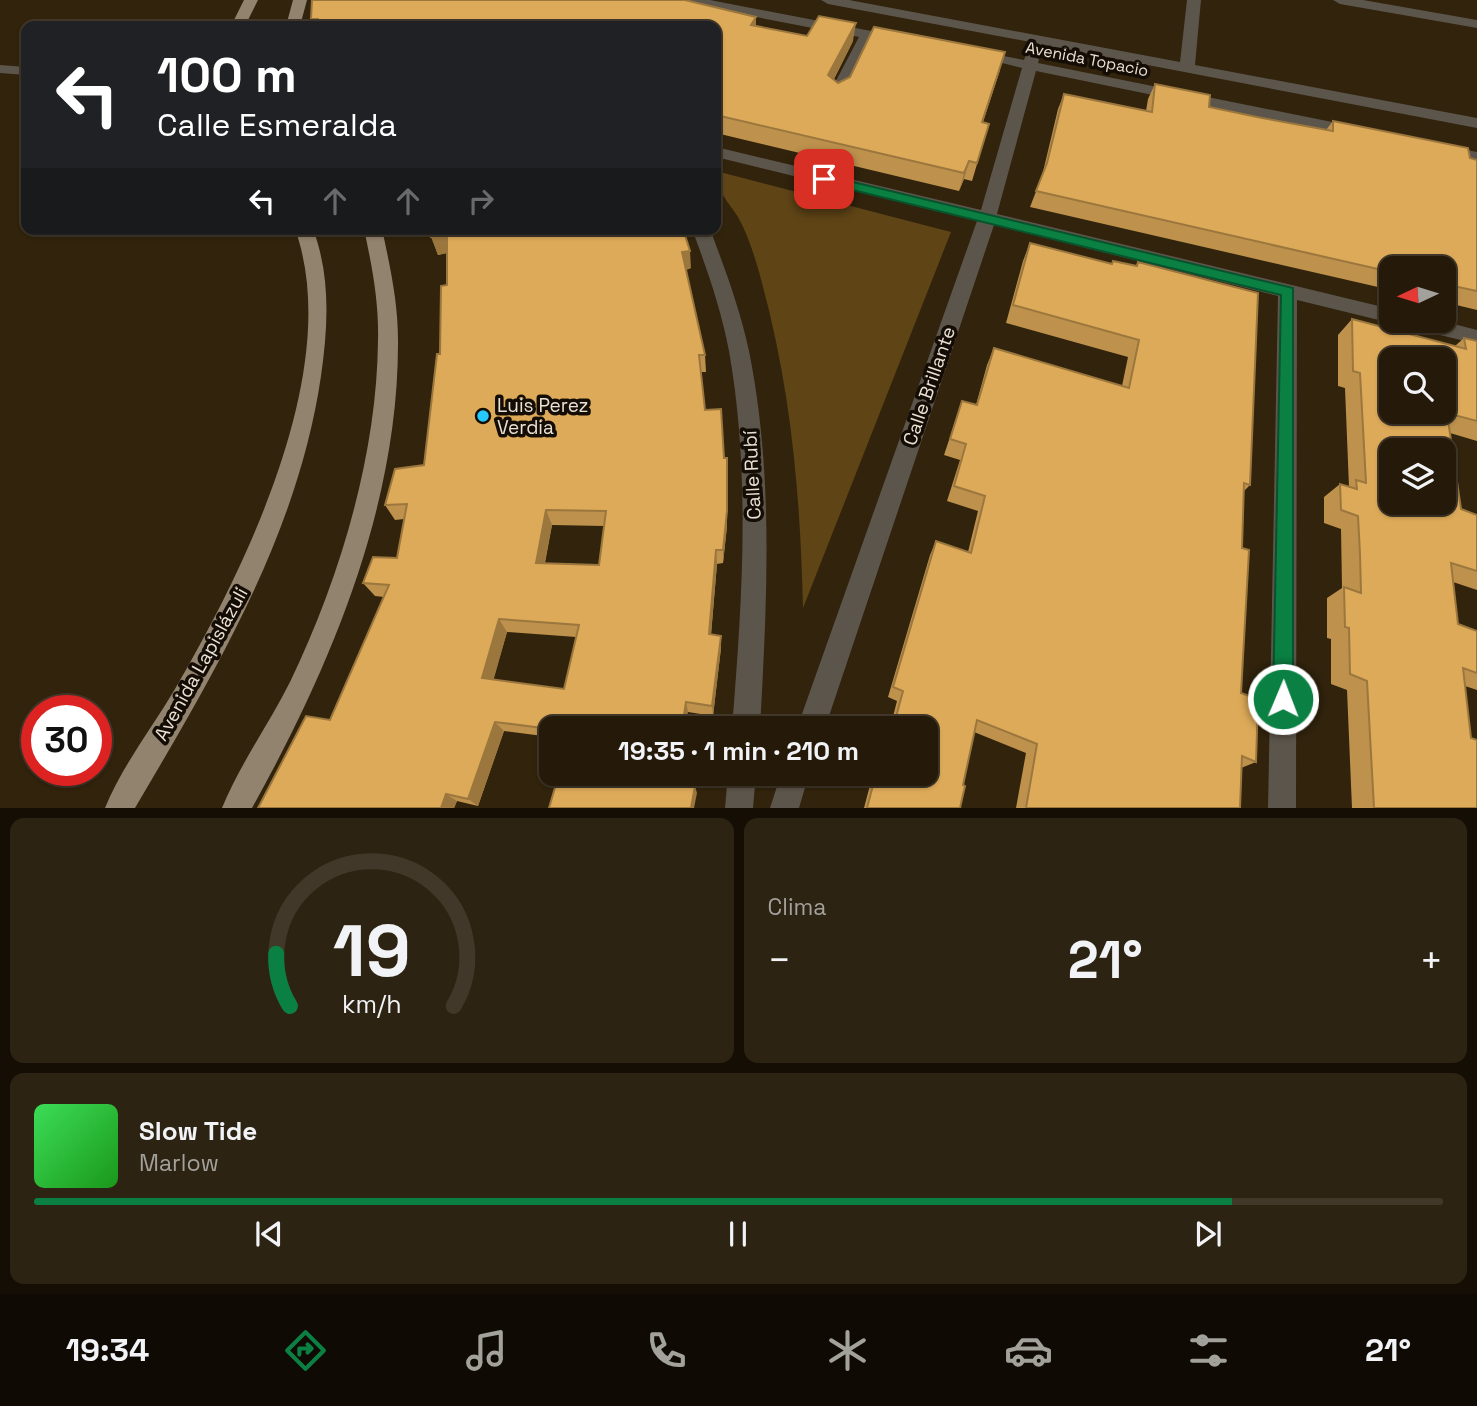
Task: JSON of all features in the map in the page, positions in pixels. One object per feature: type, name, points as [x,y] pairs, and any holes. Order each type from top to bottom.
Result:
[{"type":"main road","points":[[240,21],[251,0]]},
{"type":"main road","points":[[294,21],[300,0]]},
{"type":"main road","name":"Avenida Lapislázuli","points":[[118,807],[217,645],[252,573],[290,468],[311,387],[319,303],[305,235]]},
{"type":"main road","points":[[236,807],[307,674],[340,588],[361,517],[386,385],[388,334],[383,263],[375,235]]},
{"type":"street","points":[[690,0],[908,42]]},
{"type":"street","name":"Avenida Topacio","points":[[828,0],[894,6],[1037,41],[1477,123]]},
{"type":"street","points":[[1187,69],[1194,0]]},
{"type":"street","points":[[1340,0],[1477,24]]},
{"type":"street","points":[[837,93],[867,34]]},
{"type":"street","name":"Calle Brillante","points":[[815,716],[987,219],[1037,41]]},
{"type":"street","name":"Avenida Topacio","points":[[962,52],[1371,135]]},
{"type":"street","points":[[0,69],[21,71]]},
{"type":"street","points":[[1424,146],[1477,157]]},
{"type":"street","points":[[721,153],[1379,313]]},
{"type":"street","name":"Calle Rubí","points":[[703,235],[716,268],[735,335],[749,411],[754,502],[755,603],[747,716]]},
{"type":"street","points":[[1282,807],[1288,292]]},
{"type":"street","points":[[1456,332],[1477,337]]},
{"type":"street","points":[[738,807],[741,786]]},
{"type":"street","points":[[783,807],[791,786]]},
{"type":"shaded area","points":[[721,172],[951,232],[803,608],[796,480],[786,397],[759,272],[738,217],[721,192]]},
{"type":"building","points":[[312,0],[685,0],[756,17],[751,25],[807,36],[819,16],[856,23],[828,75],[838,83],[850,77],[874,27],[1005,52],[982,122],[989,124],[977,163],[969,161],[964,173],[721,116],[721,21],[311,19]]},
{"type":"building","points":[[1155,84],[1210,95],[1209,107],[1262,118],[1333,131],[1333,121],[1468,148],[1470,158],[1477,160],[1477,291],[1456,287],[1456,256],[1379,256],[1379,269],[1036,191],[1047,163],[1064,94],[1152,112]]},
{"type":"building","points":[[447,235],[685,235],[690,251],[682,252],[705,355],[699,355],[705,410],[721,409],[724,458],[727,458],[727,511],[723,550],[716,550],[709,634],[721,636],[712,706],[686,702],[684,716],[539,716],[539,728],[495,722],[468,799],[446,794],[441,808],[258,808],[306,716],[330,720],[389,585],[363,583],[373,557],[397,558],[407,504],[385,505],[395,469],[424,465],[437,354],[440,354],[441,286],[447,285]],"holes":[[[546,510],[606,511],[599,565],[536,563]],[[499,619],[579,625],[564,689],[482,678]]]},
{"type":"building","points":[[1030,243],[1112,264],[1113,261],[1137,266],[1138,262],[1258,293],[1250,485],[1244,483],[1242,548],[1249,550],[1241,693],[1258,699],[1256,762],[1242,756],[1240,808],[1026,808],[1037,744],[977,720],[960,808],[867,808],[873,786],[938,786],[938,716],[896,716],[903,691],[893,687],[936,541],[971,553],[985,496],[954,486],[966,444],[950,439],[962,401],[977,405],[994,348],[1129,388],[1139,340],[1013,305]]},
{"type":"building","points":[[1352,319],[1379,326],[1379,333],[1405,333],[1466,349],[1464,338],[1477,341],[1477,421],[1456,415],[1456,347],[1379,347],[1379,424],[1449,424],[1451,438],[1379,438],[1379,515],[1456,515],[1456,475],[1461,509],[1477,515],[1477,571],[1451,563],[1458,624],[1477,631],[1477,673],[1463,668],[1471,738],[1477,740],[1477,808],[1374,808],[1367,681],[1350,674],[1349,628],[1345,627],[1344,587],[1361,593],[1358,516],[1341,510],[1340,484],[1357,489],[1356,480],[1366,483],[1360,373],[1353,371]]},
{"type":"building","points":[[555,786],[695,786],[691,808],[549,808]]},
{"type":"place","name":"Luis Perez Verdia","points":[[483,416]]},
{"type":"route","points":[[824,179],[1288,292],[1283,699]]}]
